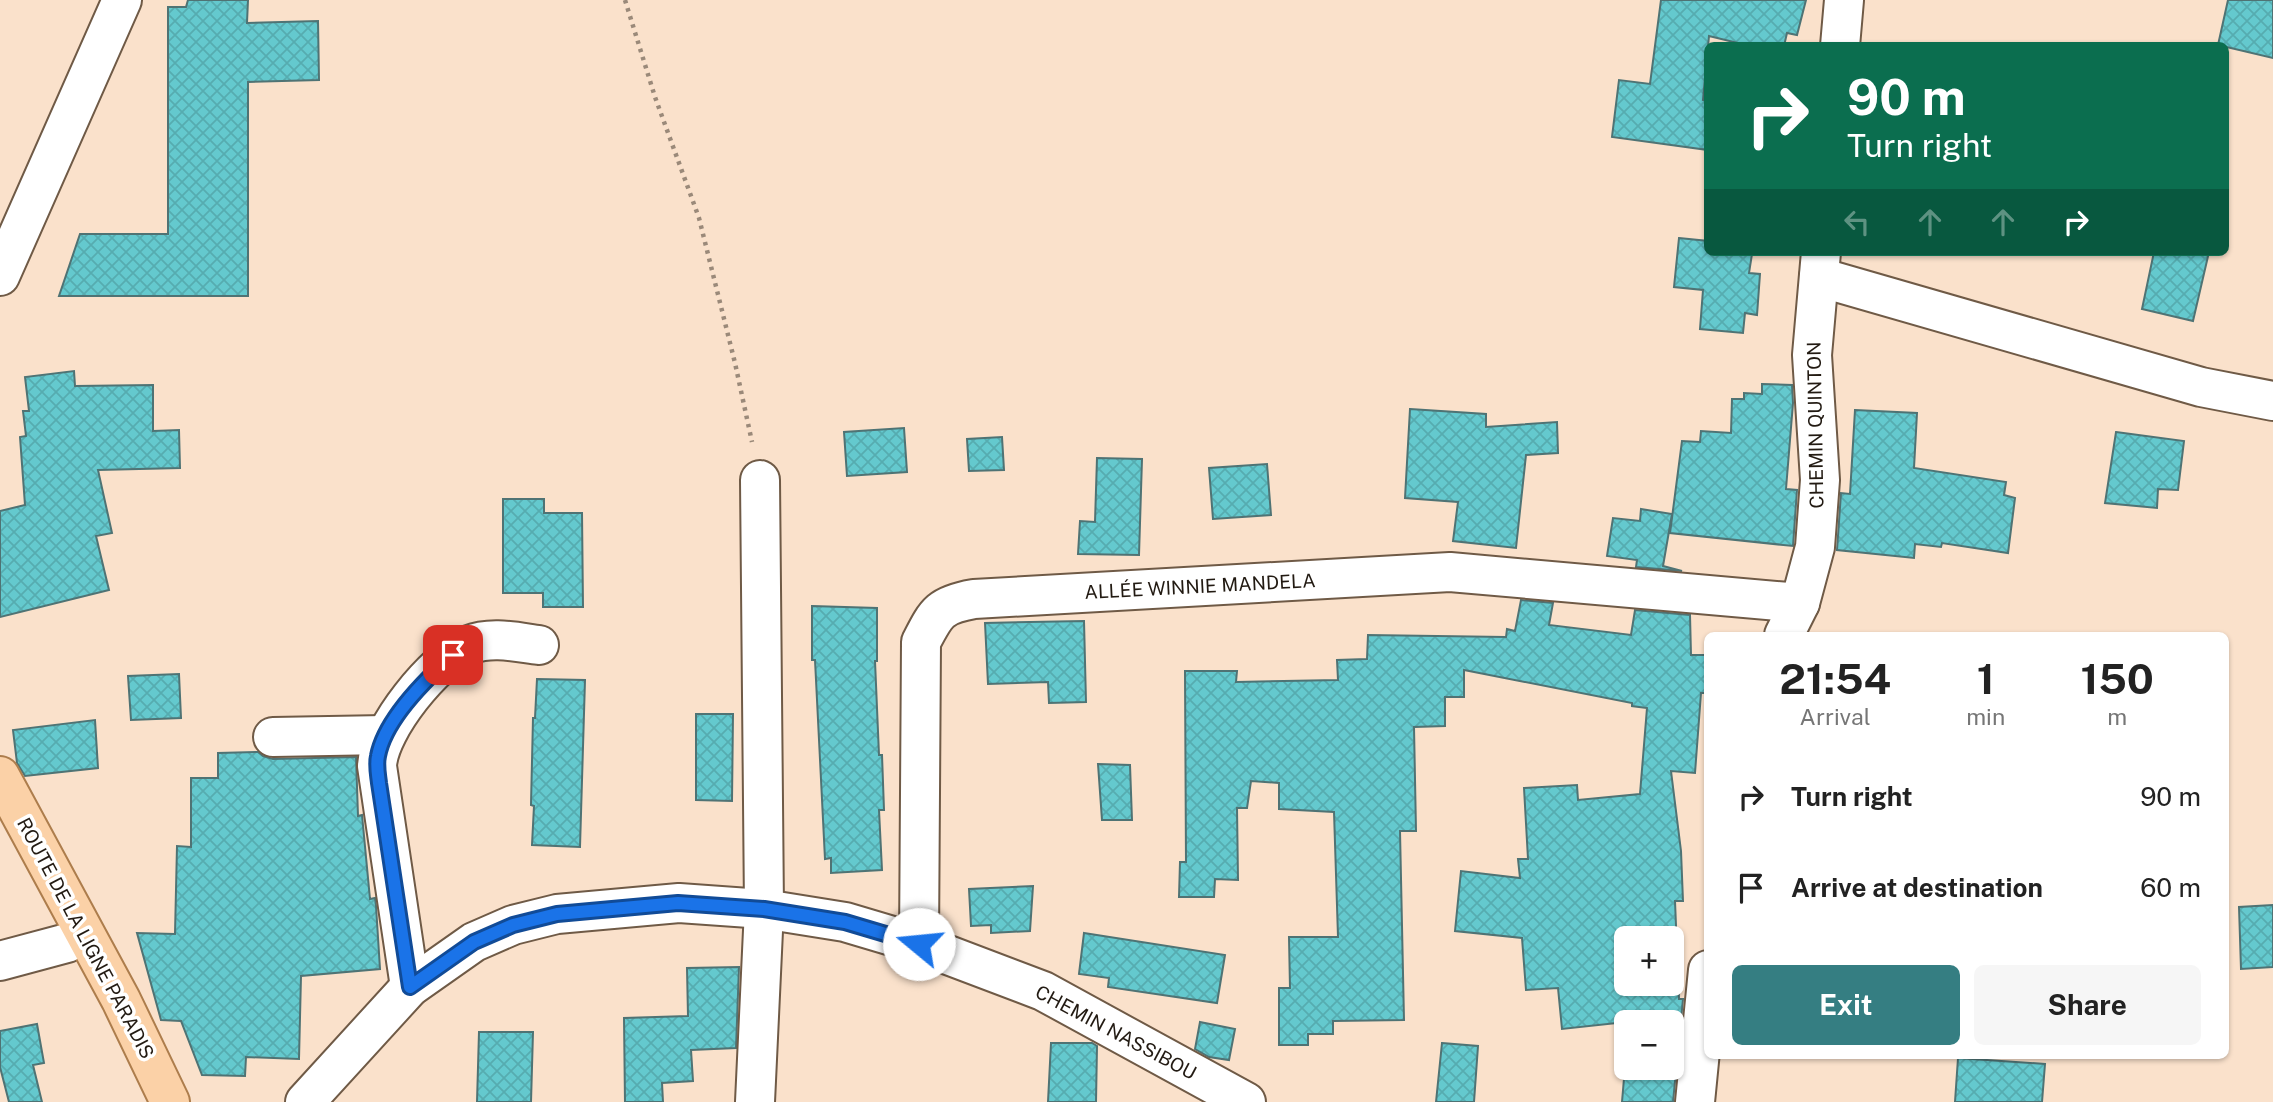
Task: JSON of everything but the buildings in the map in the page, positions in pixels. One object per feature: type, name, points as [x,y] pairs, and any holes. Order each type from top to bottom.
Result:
[{"type":"main road","name":"ROUTE DE LA LIGNE PARADIS","points":[[0,776],[121,1000],[170,1102]]},
{"type":"street","points":[[0,276],[122,0]]},
{"type":"street","points":[[1840,42],[1844,0]]},
{"type":"street","points":[[1820,265],[2201,387],[2273,401]]},
{"type":"street","name":"CHEMIN QUINTON","points":[[1792,619],[1815,547],[1820,480],[1812,355],[1820,265]]},
{"type":"street","points":[[755,1102],[764,909],[760,480]]},
{"type":"street","name":"ALLÉE WINNIE MANDELA","points":[[919,944],[921,642],[934,616],[953,603],[974,599],[1450,572],[1792,619]]},
{"type":"street","points":[[410,987],[377,766],[378,756],[386,735],[412,698],[453,655],[471,645],[494,640],[539,645]]},
{"type":"street","points":[[273,737],[386,735]]},
{"type":"street","name":"CHEMIN NASSIBOU","points":[[305,1102],[410,987],[474,942],[513,925],[557,914],[678,903],[764,909],[845,922],[919,944],[1043,991],[1246,1102]]},
{"type":"street","points":[[0,961],[67,943],[84,934]]},
{"type":"street","points":[[1695,1102],[1704,1011]]},
{"type":"path","points":[[625,0],[655,97],[699,218],[735,363],[760,480]]},
{"type":"route","points":[[453,655],[435,671],[395,719],[378,756],[379,783],[410,987],[474,942],[513,925],[557,914],[678,903],[764,909],[845,922],[919,944]]}]
